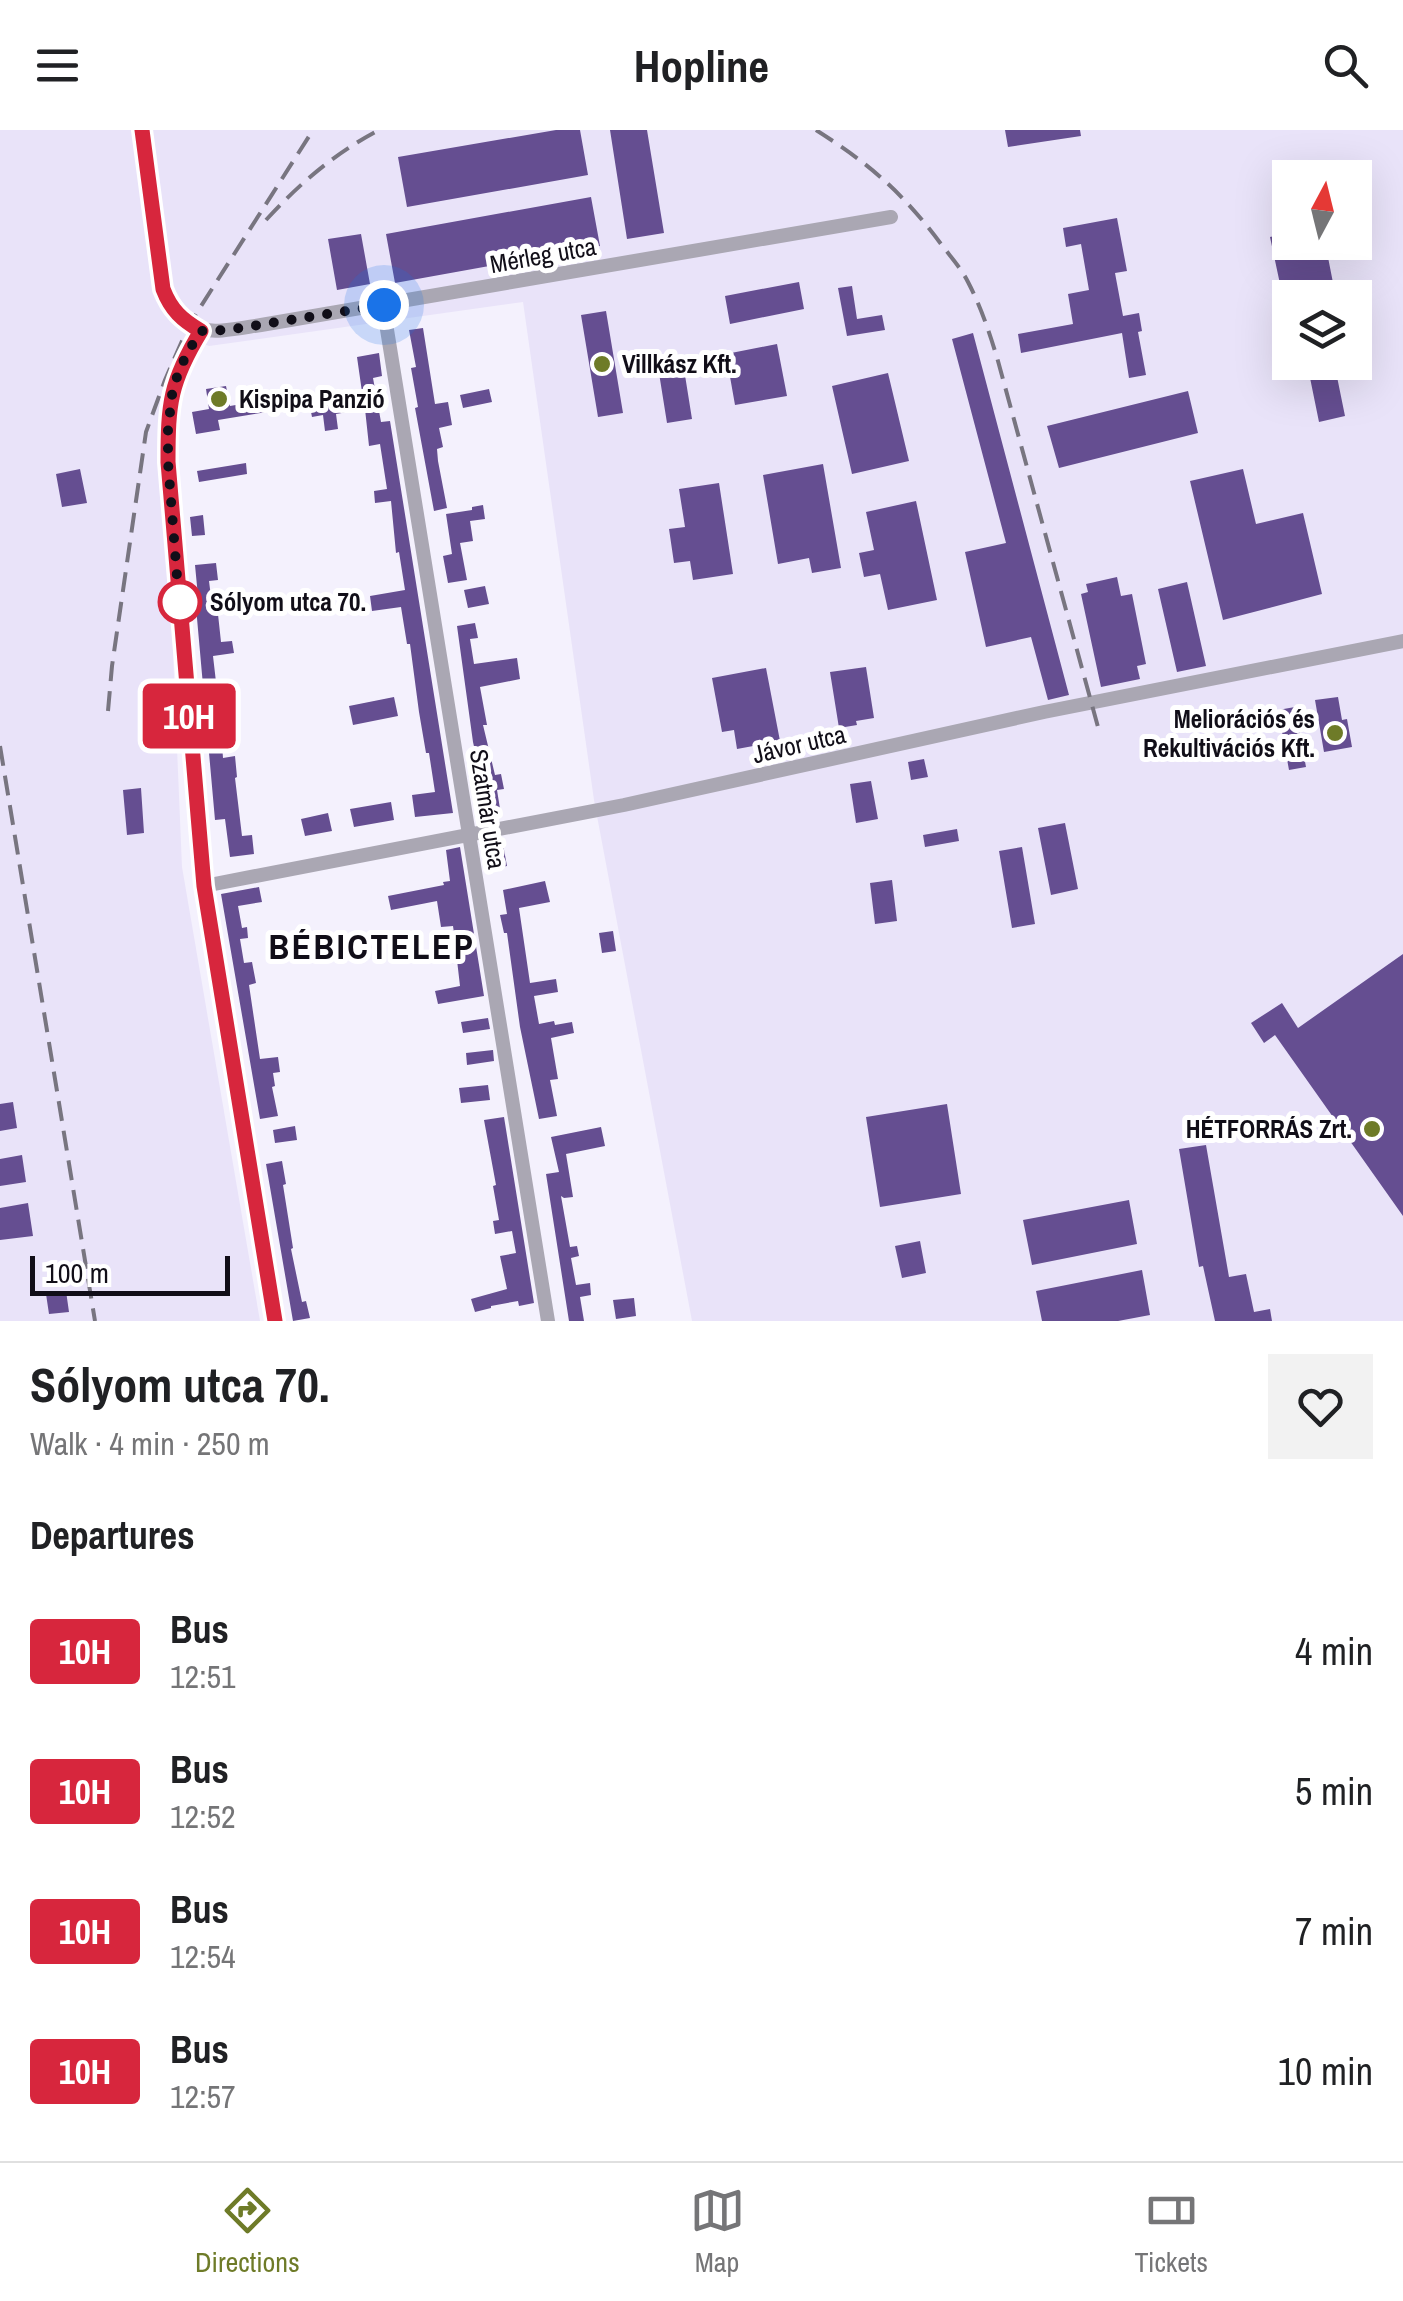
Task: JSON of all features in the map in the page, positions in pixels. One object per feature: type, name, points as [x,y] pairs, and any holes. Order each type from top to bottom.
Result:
[{"type":"street","points":[[142,130],[163,289],[174,312],[201,331],[173,387],[168,429],[170,481],[204,886],[275,1321]]},
{"type":"street","name":"Mérleg utca","points":[[201,331],[384,305],[891,217]]},
{"type":"street","name":"Szatmár utca","points":[[384,305],[548,1321]]},
{"type":"street","name":"Jávor utca","points":[[204,886],[624,805],[1044,712],[1403,641]]},
{"type":"shaded area","points":[[0,130],[1403,130],[1403,1321],[692,1321],[594,800],[523,302],[209,346],[188,338],[162,391],[182,867],[260,1321],[0,1321]]},
{"type":"building","points":[[556,130],[580,130],[588,175],[407,207],[398,157]]},
{"type":"building","points":[[610,130],[647,130],[664,233],[627,239]]},
{"type":"building","points":[[1005,130],[1080,130],[1081,136],[1008,147]]},
{"type":"building","points":[[591,197],[600,246],[395,283],[386,234]]},
{"type":"building","points":[[1117,218],[1127,271],[1115,273],[1123,316],[1139,313],[1142,331],[1138,332],[1146,375],[1129,378],[1122,333],[1021,353],[1018,334],[1073,324],[1068,294],[1089,290],[1081,244],[1066,247],[1063,228]]},
{"type":"building","points":[[361,234],[370,284],[337,290],[328,239]]},
{"type":"building","points":[[1275,260],[1329,260],[1332,280],[1279,280]]},
{"type":"building","points":[[799,282],[804,309],[730,324],[725,296]]},
{"type":"building","points":[[852,286],[857,319],[882,315],[885,330],[847,336],[838,288]]},
{"type":"building","name":"Villkász Kft.","points":[[606,311],[623,413],[598,417],[581,315]]},
{"type":"building","points":[[423,328],[435,404],[448,402],[452,425],[439,428],[443,447],[437,449],[447,508],[434,511],[411,368],[416,367],[409,330]]},
{"type":"building","points":[[973,333],[1069,695],[1048,700],[1031,637],[986,647],[965,552],[1006,543],[952,339]]},
{"type":"building","points":[[777,344],[787,396],[735,405],[726,354]]},
{"type":"building","points":[[379,353],[382,376],[373,378],[381,422],[390,421],[453,813],[415,817],[412,795],[435,792],[410,644],[401,607],[372,611],[370,596],[405,590],[399,552],[396,553],[391,501],[375,503],[374,491],[387,489],[380,444],[369,446],[365,409],[336,414],[338,429],[325,431],[323,415],[312,417],[309,402],[362,392],[357,357]]},
{"type":"building","points":[[684,369],[692,419],[667,423],[659,373]]},
{"type":"building","points":[[888,373],[909,461],[852,474],[832,386]]},
{"type":"building","points":[[1310,380],[1338,380],[1345,416],[1319,422]]},
{"type":"building","points":[[226,386],[230,406],[265,400],[267,412],[218,420],[220,430],[196,434],[192,412],[209,409],[206,389]]},
{"type":"building","points":[[489,389],[492,402],[463,408],[460,395]]},
{"type":"building","points":[[1188,391],[1198,433],[1059,468],[1047,426]]},
{"type":"building","points":[[246,463],[247,474],[199,482],[197,471]]},
{"type":"building","points":[[823,464],[841,568],[812,573],[809,558],[778,564],[763,475]]},
{"type":"building","points":[[80,469],[87,503],[62,507],[56,474]]},
{"type":"building","points":[[1243,469],[1256,524],[1303,513],[1322,594],[1223,620],[1190,481]]},
{"type":"building","points":[[719,483],[733,574],[693,580],[690,561],[674,563],[669,529],[685,527],[679,489]]},
{"type":"building","points":[[916,501],[937,600],[888,610],[880,574],[864,577],[859,553],[874,550],[866,512]]},
{"type":"building","points":[[483,505],[485,519],[470,521],[473,541],[460,543],[467,580],[448,583],[443,556],[452,554],[446,514]]},
{"type":"building","points":[[203,515],[205,535],[192,536],[190,517]]},
{"type":"building","points":[[216,563],[218,580],[209,581],[212,605],[217,605],[221,642],[232,641],[234,653],[213,656],[216,682],[223,681],[228,717],[238,716],[238,728],[221,730],[223,758],[235,756],[242,836],[252,835],[254,854],[230,857],[225,819],[215,820],[196,607],[195,565]]},
{"type":"building","points":[[1117,577],[1121,596],[1132,594],[1146,664],[1137,666],[1140,679],[1101,687],[1081,594],[1088,592],[1086,584]]},
{"type":"building","points":[[1187,582],[1206,666],[1177,672],[1158,589]]},
{"type":"building","points":[[485,586],[489,604],[468,608],[464,590]]},
{"type":"building","points":[[475,623],[478,638],[470,639],[474,664],[517,658],[520,679],[480,687],[487,725],[483,725],[495,775],[501,774],[504,789],[497,790],[501,815],[486,817],[457,626]]},
{"type":"building","points":[[866,667],[874,718],[839,728],[830,672]]},
{"type":"building","points":[[766,668],[780,741],[737,749],[734,730],[722,732],[712,678]]},
{"type":"building","points":[[394,697],[398,716],[353,725],[349,706]]},
{"type":"building","name":"Meliorációs és Rekultivációs Kft.","points":[[1338,697],[1352,747],[1324,752],[1315,700]]},
{"type":"building","points":[[1295,707],[1306,767],[1289,770],[1278,710]]},
{"type":"building","points":[[924,759],[928,777],[911,780],[908,762]]},
{"type":"building","points":[[871,781],[878,819],[856,823],[850,784]]},
{"type":"building","points":[[141,788],[144,833],[127,835],[123,790]]},
{"type":"building","points":[[391,802],[394,820],[354,827],[350,809]]},
{"type":"building","points":[[328,813],[332,831],[305,836],[301,819]]},
{"type":"building","points":[[1065,823],[1078,889],[1051,895],[1038,828]]},
{"type":"building","points":[[957,829],[959,841],[925,847],[923,835]]},
{"type":"building","points":[[502,839],[507,866],[495,868],[490,842]]},
{"type":"building","points":[[460,847],[484,996],[438,1004],[435,991],[460,986],[457,960],[446,961],[445,949],[456,947],[453,926],[441,927],[437,901],[391,910],[388,896],[450,881],[446,850]]},
{"type":"building","points":[[1022,847],[1035,924],[1012,928],[999,851]]},
{"type":"building","points":[[892,880],[897,921],[875,924],[870,883]]},
{"type":"building","points":[[545,881],[550,902],[519,908],[530,983],[556,979],[558,992],[534,996],[539,1024],[572,1022],[574,1033],[551,1038],[558,1079],[550,1080],[557,1116],[539,1119],[520,1027],[507,933],[500,915],[507,914],[503,890]]},
{"type":"building","points":[[259,887],[262,902],[238,906],[242,928],[247,927],[248,938],[240,939],[244,963],[252,962],[256,983],[249,985],[260,1059],[278,1057],[280,1072],[273,1073],[272,1087],[278,1116],[260,1119],[221,894]]},
{"type":"building","points":[[613,931],[616,951],[602,953],[599,933]]},
{"type":"building","name":"HÉTFORRÁS Zrt.","points":[[1403,954],[1403,1216],[1275,1035],[1264,1043],[1251,1023],[1282,1003],[1298,1028]]},
{"type":"building","points":[[488,1018],[490,1029],[463,1033],[461,1022]]},
{"type":"building","points":[[493,1050],[494,1061],[467,1065],[466,1053]]},
{"type":"building","points":[[488,1085],[490,1100],[461,1103],[459,1088]]},
{"type":"building","points":[[13,1102],[17,1128],[0,1131],[0,1104]]},
{"type":"building","points":[[947,1104],[961,1194],[880,1207],[866,1117]]},
{"type":"building","points":[[504,1117],[534,1303],[519,1306],[518,1301],[475,1312],[471,1299],[507,1289],[500,1256],[516,1253],[512,1231],[495,1234],[493,1221],[499,1220],[493,1186],[496,1185],[484,1120]]},
{"type":"building","points":[[295,1126],[297,1140],[275,1143],[273,1130]]},
{"type":"building","points":[[601,1127],[605,1146],[566,1154],[573,1197],[561,1196],[570,1247],[577,1246],[579,1256],[571,1258],[576,1285],[590,1283],[591,1295],[580,1297],[584,1321],[569,1321],[546,1174],[559,1172],[551,1137]]},
{"type":"building","points":[[1206,1145],[1229,1277],[1246,1274],[1254,1312],[1270,1309],[1272,1321],[1215,1321],[1203,1266],[1199,1267],[1179,1149]]},
{"type":"building","points":[[22,1155],[26,1182],[0,1186],[0,1159]]},
{"type":"building","points":[[282,1161],[291,1249],[302,1302],[306,1301],[310,1318],[293,1321],[266,1164]]},
{"type":"building","points":[[1129,1200],[1137,1244],[1032,1265],[1023,1220]]},
{"type":"building","points":[[28,1203],[33,1236],[0,1240],[0,1208]]},
{"type":"building","points":[[920,1241],[926,1273],[902,1278],[895,1246]]},
{"type":"building","points":[[1142,1270],[1150,1315],[1118,1321],[1042,1321],[1036,1291]]},
{"type":"building","points":[[66,1291],[69,1312],[49,1314],[46,1294]]},
{"type":"building","points":[[634,1298],[636,1316],[616,1319],[613,1300]]},
{"type":"railway","points":[[108,711],[146,432],[189,325],[313,130]]},
{"type":"railway","points":[[266,220],[319,170],[379,130]]},
{"type":"railway","points":[[816,130],[899,194],[955,262],[973,291],[998,361],[1098,727]]},
{"type":"railway","points":[[0,746],[95,1321]]},
{"type":"bus line","name":"10H","points":[[142,130],[163,289],[174,312],[201,331],[173,387],[168,462],[204,886],[275,1321]]},
{"type":"place","name":"Villkász Kft.","points":[[602,364]]},
{"type":"place","name":"Kispipa Panzió","points":[[219,399]]},
{"type":"place","name":"Sólyom utca 70.","points":[[180,602]]},
{"type":"place","name":"Meliorációs és Rekultivációs Kft.","points":[[1335,733]]},
{"type":"place","name":"HÉTFORRÁS Zrt.","points":[[1372,1129]]},
{"type":"district","name":"BÉBICTELEP","points":[[372,946]]},
{"type":"route","points":[[180,602],[180,615],[168,429],[173,387],[201,331],[384,305]]}]
